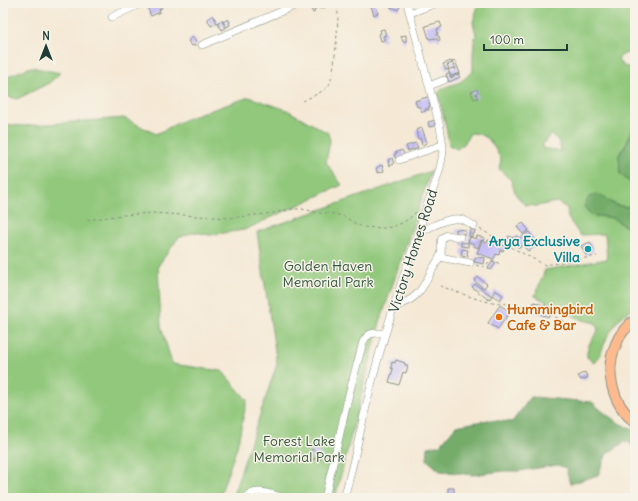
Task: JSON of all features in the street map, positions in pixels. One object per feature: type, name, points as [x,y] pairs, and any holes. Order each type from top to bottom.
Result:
[{"type":"highway","points":[[635,320],[625,328],[619,337],[614,348],[610,374],[613,390],[618,401],[630,418],[635,422]]},
{"type":"street","points":[[112,17],[142,3]]},
{"type":"street","points":[[202,45],[301,3]]},
{"type":"street","name":"Victory Homes Road","points":[[344,498],[355,457],[371,384],[385,333],[439,171],[442,156],[440,127],[436,108],[407,3]]},
{"type":"street","points":[[410,13],[437,3]]},
{"type":"street","points":[[429,86],[444,80]]},
{"type":"street","points":[[399,160],[442,145]]},
{"type":"street","points":[[418,233],[443,222],[455,219],[462,220],[474,226]]},
{"type":"street","points":[[393,308],[410,301],[422,290],[440,257],[442,238],[447,235],[460,237]]},
{"type":"street","points":[[440,257],[470,263]]},
{"type":"street","points":[[325,498],[349,394],[364,342],[369,334],[385,333]]},
{"type":"street","points":[[246,498],[253,492],[259,492],[284,498]]},
{"type":"path","points":[[303,101],[326,88],[330,84],[337,36],[337,3]]},
{"type":"path","points":[[86,220],[152,213],[230,218],[291,209],[302,209],[317,213],[328,212],[343,216],[362,227],[384,228],[402,223],[410,218],[419,209],[426,208]]},
{"type":"path","points":[[474,226],[545,265],[598,256]]},
{"type":"path","points":[[470,263],[484,267],[491,260],[494,260],[499,264]]},
{"type":"path","points":[[440,286],[492,303],[513,304],[532,308]]},
{"type":"path","points":[[550,314],[572,326]]},
{"type":"green space","points":[[480,3],[635,3],[635,52],[625,54],[618,60],[623,66],[635,68],[635,125],[619,155],[620,173],[631,184],[635,195],[632,205],[625,207],[610,201],[596,216],[612,218],[635,233],[635,309],[629,311],[618,320],[607,337],[600,355],[594,363],[587,357],[587,350],[598,331],[596,323],[582,320],[535,296],[545,270],[607,259],[605,234],[580,235],[568,218],[567,208],[557,202],[537,206],[525,205],[516,195],[511,180],[499,169],[501,159],[493,144],[482,135],[470,133],[464,144],[457,149],[449,145],[438,93],[443,88],[460,82],[473,72],[473,53],[476,34],[473,22]],"holes":[[[550,135],[555,137],[558,141],[561,151],[542,148],[543,144]]]},
{"type":"green space","points":[[31,67],[60,73],[49,83],[17,99],[3,95],[3,78]]},
{"type":"green space","points":[[249,97],[287,110],[328,133],[330,141],[326,162],[342,185],[244,230],[210,235],[194,232],[178,238],[158,266],[161,326],[172,364],[222,371],[247,400],[237,447],[219,498],[80,498],[64,496],[64,498],[3,498],[3,124],[23,126],[124,118],[156,134],[186,119]]},
{"type":"green space","points":[[635,125],[635,190],[631,183],[620,174],[619,155]]},
{"type":"green space","points":[[431,171],[380,322],[335,498],[232,498],[277,364],[257,232]]},
{"type":"green space","points":[[597,194],[616,205],[626,207],[632,205],[635,194],[635,233],[614,219],[609,217],[594,216],[587,211],[584,206],[589,197]]},
{"type":"green space","points":[[531,397],[592,402],[617,422],[635,431],[635,448],[627,441],[607,453],[598,475],[570,484],[566,468],[557,465],[519,471],[503,471],[473,475],[440,471],[427,460],[428,447],[440,445],[456,426],[488,420],[512,422]]},
{"type":"building","points":[[158,3],[158,5],[160,4],[162,8],[159,9],[160,12],[151,16],[147,7]]},
{"type":"building","points":[[315,3],[317,8],[314,9],[315,12],[313,13],[309,4]]},
{"type":"building","points":[[317,3],[324,3],[326,7],[320,9]]},
{"type":"building","points":[[370,3],[375,3],[378,13],[374,15]]},
{"type":"building","points":[[390,3],[398,3],[401,5],[398,10],[391,8]]},
{"type":"building","points":[[213,15],[217,23],[211,26],[207,19]]},
{"type":"building","points":[[228,19],[230,25],[227,27],[223,22]]},
{"type":"building","points":[[222,20],[226,28],[222,30],[217,23]]},
{"type":"building","points":[[440,22],[442,27],[437,29],[437,36],[439,36],[440,40],[438,41],[437,38],[429,39],[425,26]]},
{"type":"building","points":[[384,29],[386,35],[383,36],[385,40],[381,41],[379,34],[381,33],[380,30]]},
{"type":"building","points":[[406,35],[406,41],[403,42],[401,36]]},
{"type":"building","points":[[193,37],[197,43],[196,46],[192,46],[188,41]]},
{"type":"building","points":[[451,61],[452,63],[447,65],[449,69],[446,70],[443,64]]},
{"type":"building","points":[[455,61],[460,73],[451,76],[448,70],[453,68],[455,69],[452,62]]},
{"type":"building","points":[[449,73],[451,78],[458,74],[460,77],[449,82],[446,74]]},
{"type":"building","points":[[477,89],[478,92],[476,93],[478,98],[474,99],[471,92]]},
{"type":"building","points":[[430,96],[432,102],[429,103],[429,110],[425,109],[426,111],[422,112],[419,106],[417,107],[415,101]]},
{"type":"building","points":[[436,120],[437,122],[434,124],[435,126],[429,127],[428,122]]},
{"type":"building","points":[[422,128],[427,143],[422,145],[420,138],[418,139],[416,130]]},
{"type":"building","points":[[416,143],[418,148],[408,151],[406,146]]},
{"type":"building","points":[[402,150],[405,156],[396,159],[394,155],[396,154],[395,153]]},
{"type":"building","points":[[392,158],[394,164],[390,166],[388,160]]},
{"type":"building","points":[[382,165],[384,171],[378,173],[376,169],[377,167]]},
{"type":"building","points":[[523,223],[529,230],[523,234],[517,227]]},
{"type":"building","points":[[456,229],[465,230],[465,234],[456,233]]},
{"type":"building","points":[[470,230],[475,230],[472,237],[469,236]]},
{"type":"building","points":[[529,232],[538,244],[528,251],[521,245],[520,248],[507,241],[509,236],[513,238],[517,236],[519,238]]},
{"type":"building","points":[[477,236],[485,238],[484,241],[481,240],[478,248],[474,246],[474,244],[468,242],[470,237],[476,239]]},
{"type":"building","points":[[488,240],[505,246],[503,251],[500,250],[499,255],[496,254],[494,259],[477,253],[482,241],[487,243]]},
{"type":"building","points":[[461,242],[468,243],[468,247],[461,246]]},
{"type":"building","name":"Arya Exclusive Villa","points":[[590,242],[594,251],[586,255],[581,246]]},
{"type":"building","points":[[462,249],[468,250],[468,256],[463,257],[463,255],[461,255]]},
{"type":"building","points":[[476,257],[485,258],[484,264],[474,262]]},
{"type":"building","points":[[493,261],[496,263],[491,270],[488,268]]},
{"type":"building","points":[[478,277],[487,284],[484,288],[474,281]]},
{"type":"building","points":[[475,284],[492,296],[489,300],[472,287]]},
{"type":"building","points":[[495,290],[503,295],[500,300],[492,295]]},
{"type":"building","points":[[534,302],[552,308],[549,317],[531,311]]},
{"type":"building","points":[[500,305],[510,312],[498,329],[488,323]]},
{"type":"building","points":[[396,360],[405,363],[405,365],[408,366],[406,373],[403,372],[399,385],[389,382],[393,369],[391,368],[392,362],[395,363]]},
{"type":"building","points":[[585,372],[588,377],[581,380],[578,376]]},
{"type":"building","points":[[312,449],[322,455],[320,460],[315,458],[314,460],[310,457],[312,455],[309,454]]},
{"type":"building","points":[[448,488],[454,488],[454,496],[451,496],[451,498],[448,498]]},
{"type":"place","name":"Arya Exclusive Villa","points":[[588,249]]},
{"type":"place","name":"Hummingbird Cafe & Bar","points":[[499,317]]},
{"type":"park label","name":"Golden Haven Memorial Park","points":[[328,274]]},
{"type":"park label","name":"Forest Lake Memorial Park","points":[[299,450]]}]
